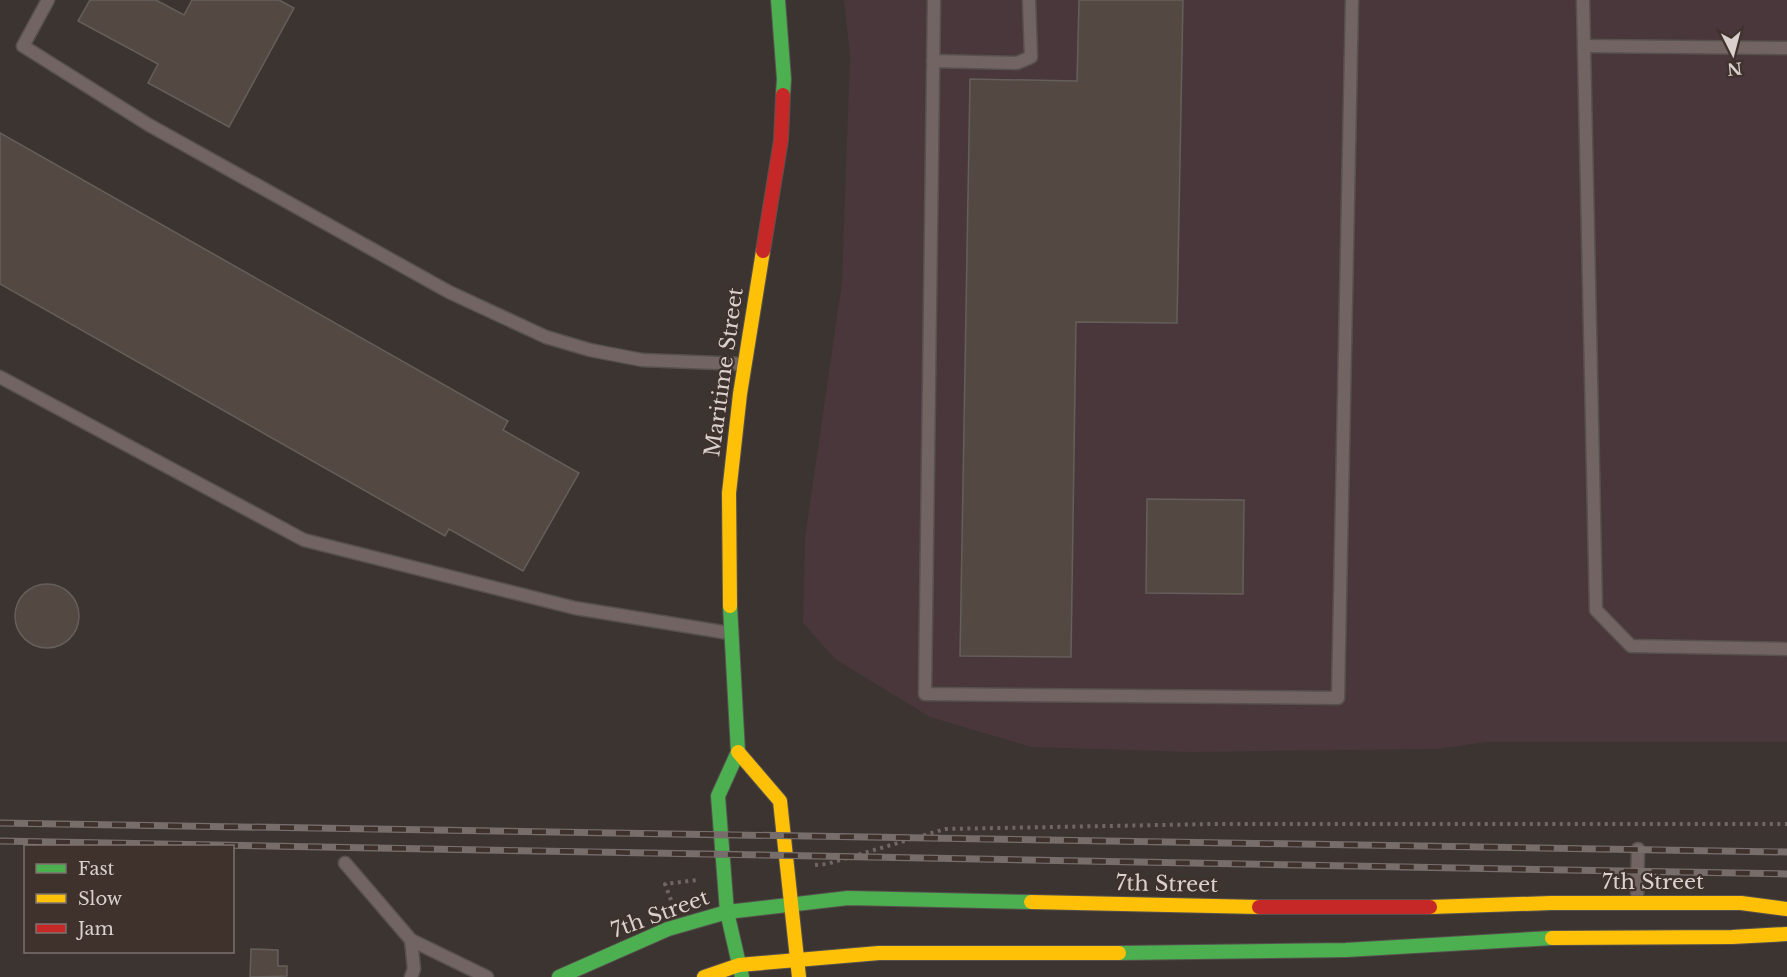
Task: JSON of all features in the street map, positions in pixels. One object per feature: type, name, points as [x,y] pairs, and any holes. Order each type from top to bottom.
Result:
[{"type":"main road","name":"Maritime Street","points":[[740,971],[727,912],[718,796],[738,752],[730,633],[729,493],[740,394],[781,140],[784,79],[778,0]]},
{"type":"main road","points":[[738,752],[780,801],[799,977]]},
{"type":"main road","name":"7th Street","points":[[559,977],[668,929],[727,912],[848,898],[1314,908],[1551,903],[1741,903],[1787,909]]},
{"type":"main road","points":[[704,977],[796,959],[879,953],[1165,953],[1335,950],[1558,938],[1732,937],[1787,934]]},
{"type":"lane","points":[[48,0],[23,46],[149,125],[449,292],[546,337],[590,350],[642,360],[745,364]]},
{"type":"lane","points":[[934,0],[925,694],[1338,698],[1352,0]]},
{"type":"lane","points":[[933,61],[1017,63],[1031,57],[1029,0]]},
{"type":"lane","points":[[1583,0],[1596,610],[1631,646],[1787,649]]},
{"type":"lane","points":[[1584,46],[1787,48]]},
{"type":"lane","points":[[0,377],[304,540],[575,608],[730,633]]},
{"type":"lane","points":[[1637,903],[1638,849]]},
{"type":"lane","points":[[345,863],[411,940],[487,977]]},
{"type":"lane","points":[[411,940],[414,969],[411,977]]},
{"type":"path","points":[[827,864],[945,829],[1226,824],[1787,824]]},
{"type":"shaded area","points":[[844,0],[1787,0],[1787,742],[1486,742],[1439,749],[1191,752],[1031,747],[930,717],[835,659],[803,623],[805,538],[842,282],[850,55]]},
{"type":"building","points":[[90,0],[156,0],[184,15],[192,0],[279,0],[294,8],[229,127],[148,83],[158,64],[78,21]]},
{"type":"building","points":[[1079,0],[1183,0],[1177,323],[1076,322],[1071,657],[960,656],[970,79],[1077,81]]},
{"type":"building","points":[[0,133],[508,421],[503,430],[579,473],[523,571],[449,529],[445,536],[0,284]]},
{"type":"building","points":[[1147,499],[1244,500],[1243,594],[1146,593]]},
{"type":"building","points":[[41,584],[53,584],[70,593],[77,604],[79,616],[77,628],[70,639],[53,648],[41,648],[29,643],[20,634],[15,622],[15,610],[20,598],[29,589]]},
{"type":"building","points":[[251,949],[278,950],[278,966],[287,966],[287,976],[250,977]]},
{"type":"railway","points":[[0,823],[1787,852]]},
{"type":"railway","points":[[0,841],[217,845]]},
{"type":"railway","points":[[234,845],[1787,874]]},
{"type":"traffic: fast","points":[[778,0],[784,79],[783,95]]},
{"type":"traffic: fast","points":[[730,606],[738,752],[718,796],[727,912],[742,977]]},
{"type":"traffic: fast","points":[[559,977],[668,929],[727,912],[848,898],[1031,902]]},
{"type":"traffic: fast","points":[[1119,953],[1346,950],[1552,938]]},
{"type":"traffic: slow","points":[[730,606],[729,493],[740,394],[763,251]]},
{"type":"traffic: slow","points":[[738,752],[780,801],[799,977]]},
{"type":"traffic: slow","points":[[1031,902],[1259,907]]},
{"type":"traffic: slow","points":[[1430,907],[1551,903],[1741,903],[1787,909]]},
{"type":"traffic: slow","points":[[1552,938],[1732,937],[1787,934]]},
{"type":"traffic: slow","points":[[704,977],[739,965],[879,953],[1119,953]]},
{"type":"traffic: jam","points":[[763,251],[781,140],[783,95]]},
{"type":"traffic: jam","points":[[1259,907],[1430,907]]}]
